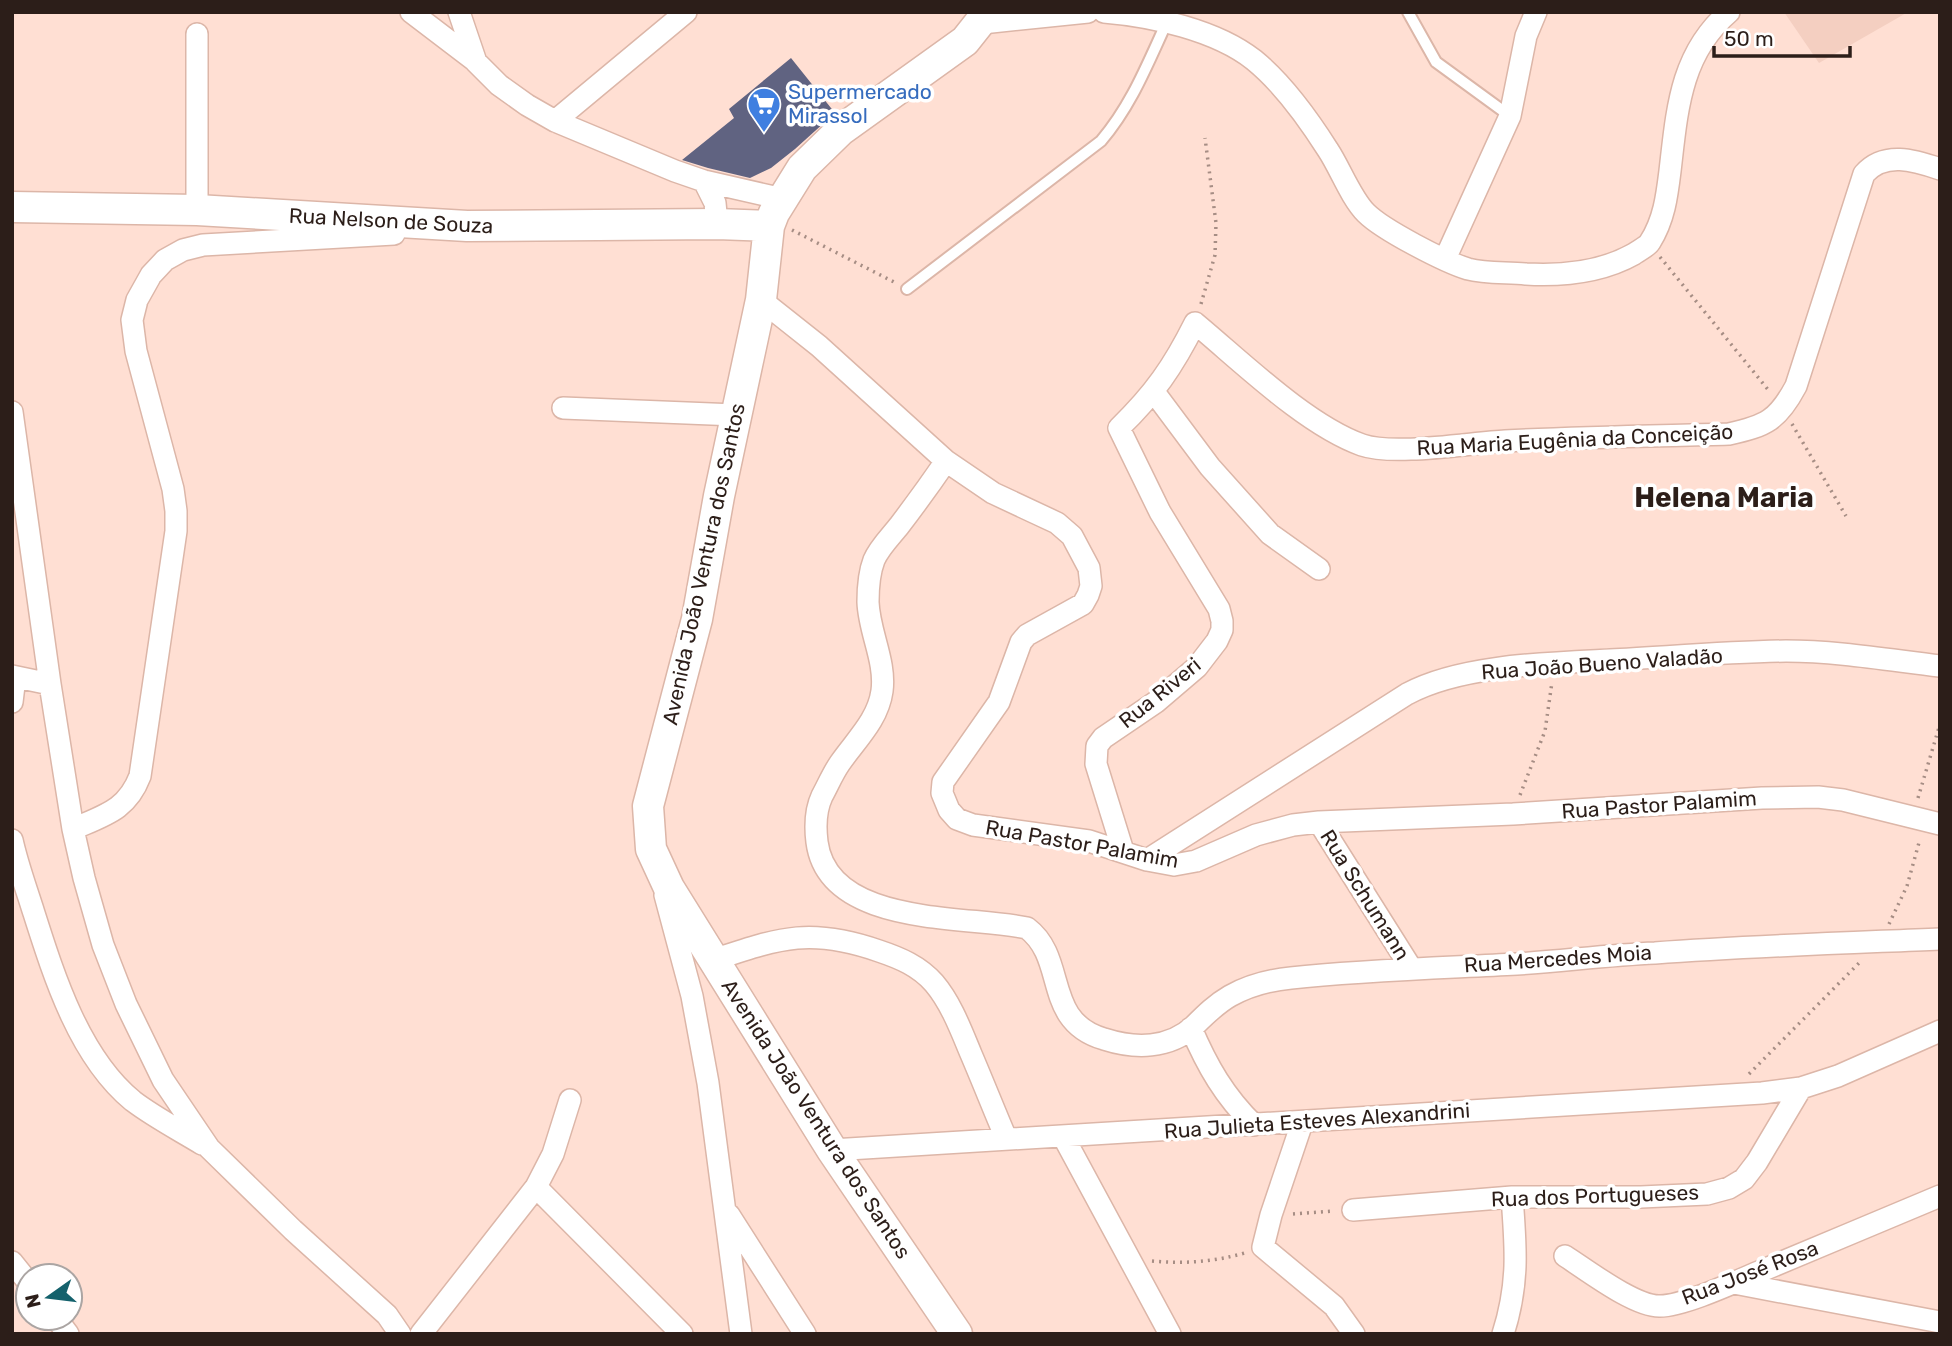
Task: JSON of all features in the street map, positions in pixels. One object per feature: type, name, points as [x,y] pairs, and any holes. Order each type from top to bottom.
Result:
[{"type":"main road","name":"Avenida João Ventura dos Santos","points":[[957,1334],[832,1150],[657,865],[648,828],[648,806],[697,619],[736,415],[749,364],[775,215],[803,168],[841,130],[965,41],[985,18]]},
{"type":"main road","name":"Rua Nelson de Souza","points":[[12,207],[197,211],[467,226],[718,224],[775,215]]},
{"type":"street","points":[[411,12],[476,62],[499,85],[555,121],[704,181],[775,215]]},
{"type":"street","points":[[460,12],[476,62]]},
{"type":"street","points":[[555,121],[686,12]]},
{"type":"street","points":[[985,18],[1087,12]]},
{"type":"street","points":[[1104,12],[1206,34],[1230,44],[1254,60],[1279,84],[1327,148],[1364,212],[1379,224],[1470,270],[1542,275],[1618,263],[1649,244],[1667,206],[1676,125],[1688,68],[1701,42],[1713,26],[1729,12]]},
{"type":"street","points":[[1445,259],[1510,116],[1526,36],[1536,12]]},
{"type":"street","points":[[197,34],[197,211]]},
{"type":"street","name":"Rua Maria Eugênia da Conceição","points":[[1195,323],[1296,406],[1336,434],[1365,446],[1393,449],[1507,441],[1729,434],[1756,428],[1770,421],[1783,409],[1796,386],[1864,174],[1872,165],[1894,158],[1924,163],[1940,169]]},
{"type":"street","points":[[704,181],[715,203],[718,224]]},
{"type":"street","points":[[73,829],[109,813],[125,803],[134,792],[140,776],[164,626],[176,531],[176,510],[136,351],[132,320],[137,300],[151,275],[164,260],[183,250],[202,245],[429,232],[467,226]]},
{"type":"street","name":"Rua Pastor Palamim","points":[[761,300],[819,346],[946,461],[993,493],[1057,523],[1072,536],[1089,568],[1091,586],[1083,604],[1027,635],[1021,642],[999,702],[943,782],[943,802],[957,819],[974,825],[1064,837],[1123,851],[1147,860],[1185,864],[1256,835],[1293,825],[1319,822],[1818,797],[1843,800],[1925,821]]},
{"type":"street","points":[[1195,323],[1169,371],[1154,392],[1210,467],[1270,534],[1319,569]]},
{"type":"street","name":"Rua Riveri","points":[[1123,851],[1096,764],[1097,746],[1103,738],[1156,702],[1197,667],[1217,641],[1222,621],[1219,609],[1160,512],[1119,428],[1154,392]]},
{"type":"street","points":[[563,408],[736,415]]},
{"type":"street","points":[[12,412],[73,829],[103,945],[126,1004],[163,1080],[209,1148],[293,1230],[387,1315],[400,1334]]},
{"type":"street","name":"Rua Mercedes Moia","points":[[946,461],[875,558],[869,580],[868,601],[870,622],[882,671],[882,691],[868,727],[838,765],[817,807],[815,828],[818,853],[829,873],[844,889],[864,901],[934,917],[1027,928],[1036,934],[1065,1009],[1075,1025],[1085,1032],[1138,1046],[1175,1040],[1229,996],[1254,985],[1287,978],[1666,952],[1940,939]]},
{"type":"street","name":"Rua João Bueno Valadão","points":[[1147,860],[1423,685],[1467,673],[1555,663],[1787,651],[1856,655],[1940,666]]},
{"type":"street","points":[[12,702],[14,677],[50,684]]},
{"type":"street","name":"Rua Schumann","points":[[1319,822],[1411,968]]},
{"type":"street","points":[[12,840],[61,993],[86,1043],[132,1100],[209,1148]]},
{"type":"street","points":[[657,865],[692,996],[708,1083],[741,1334]]},
{"type":"street","points":[[713,960],[788,938],[810,936],[847,941],[906,960],[933,982],[951,1010],[1006,1138]]},
{"type":"street","points":[[1191,1028],[1204,1060],[1219,1085],[1254,1125]]},
{"type":"street","points":[[1801,1088],[1838,1076],[1940,1031]]},
{"type":"street","name":"Rua Julieta Esteves Alexandrini","points":[[832,1150],[1302,1123],[1609,1101],[1728,1096],[1801,1088]]},
{"type":"street","name":"Rua dos Portugueses","points":[[1353,1210],[1553,1195],[1641,1197],[1707,1194],[1730,1188],[1744,1179],[1757,1162],[1801,1088]]},
{"type":"street","points":[[387,1315],[428,1332],[536,1187],[553,1154],[570,1100]]},
{"type":"street","points":[[1302,1123],[1263,1247],[1334,1306],[1354,1334]]},
{"type":"street","points":[[1063,1136],[1170,1334]]},
{"type":"street","points":[[536,1187],[682,1334]]},
{"type":"street","name":"Rua José Rosa","points":[[1565,1256],[1618,1291],[1648,1305],[1660,1306],[1734,1283],[1940,1196]]},
{"type":"street","points":[[1503,1334],[1517,1266],[1513,1197]]},
{"type":"street","points":[[726,1211],[805,1334]]},
{"type":"street","points":[[1734,1283],[1940,1322]]},
{"type":"lane","points":[[1408,12],[1436,62],[1510,116]]},
{"type":"lane","points":[[907,289],[1101,141],[1120,118],[1136,90],[1167,24]]},
{"type":"path","points":[[1195,323],[1216,255],[1216,223],[1205,138]]},
{"type":"path","points":[[775,215],[907,289]]},
{"type":"path","points":[[1649,244],[1783,409],[1846,516]]},
{"type":"path","points":[[1513,814],[1545,731],[1555,663]]},
{"type":"path","points":[[1728,1096],[1881,942],[1907,886],[1925,821],[1940,724]]},
{"type":"path","points":[[1271,1215],[1353,1210]]},
{"type":"path","points":[[1131,1260],[1187,1264],[1224,1259],[1263,1247]]},
{"type":"shaded area","points":[[1784,12],[1908,12],[1819,63]]},
{"type":"building","name":"Supermercado Mirassol","points":[[791,58],[835,113],[771,168],[750,178],[682,160],[734,118],[729,109]]},
{"type":"place","name":"Supermercado Mirassol","points":[[764,134]]},
{"type":"district","name":"Helena Maria","points":[[1724,497]]}]
